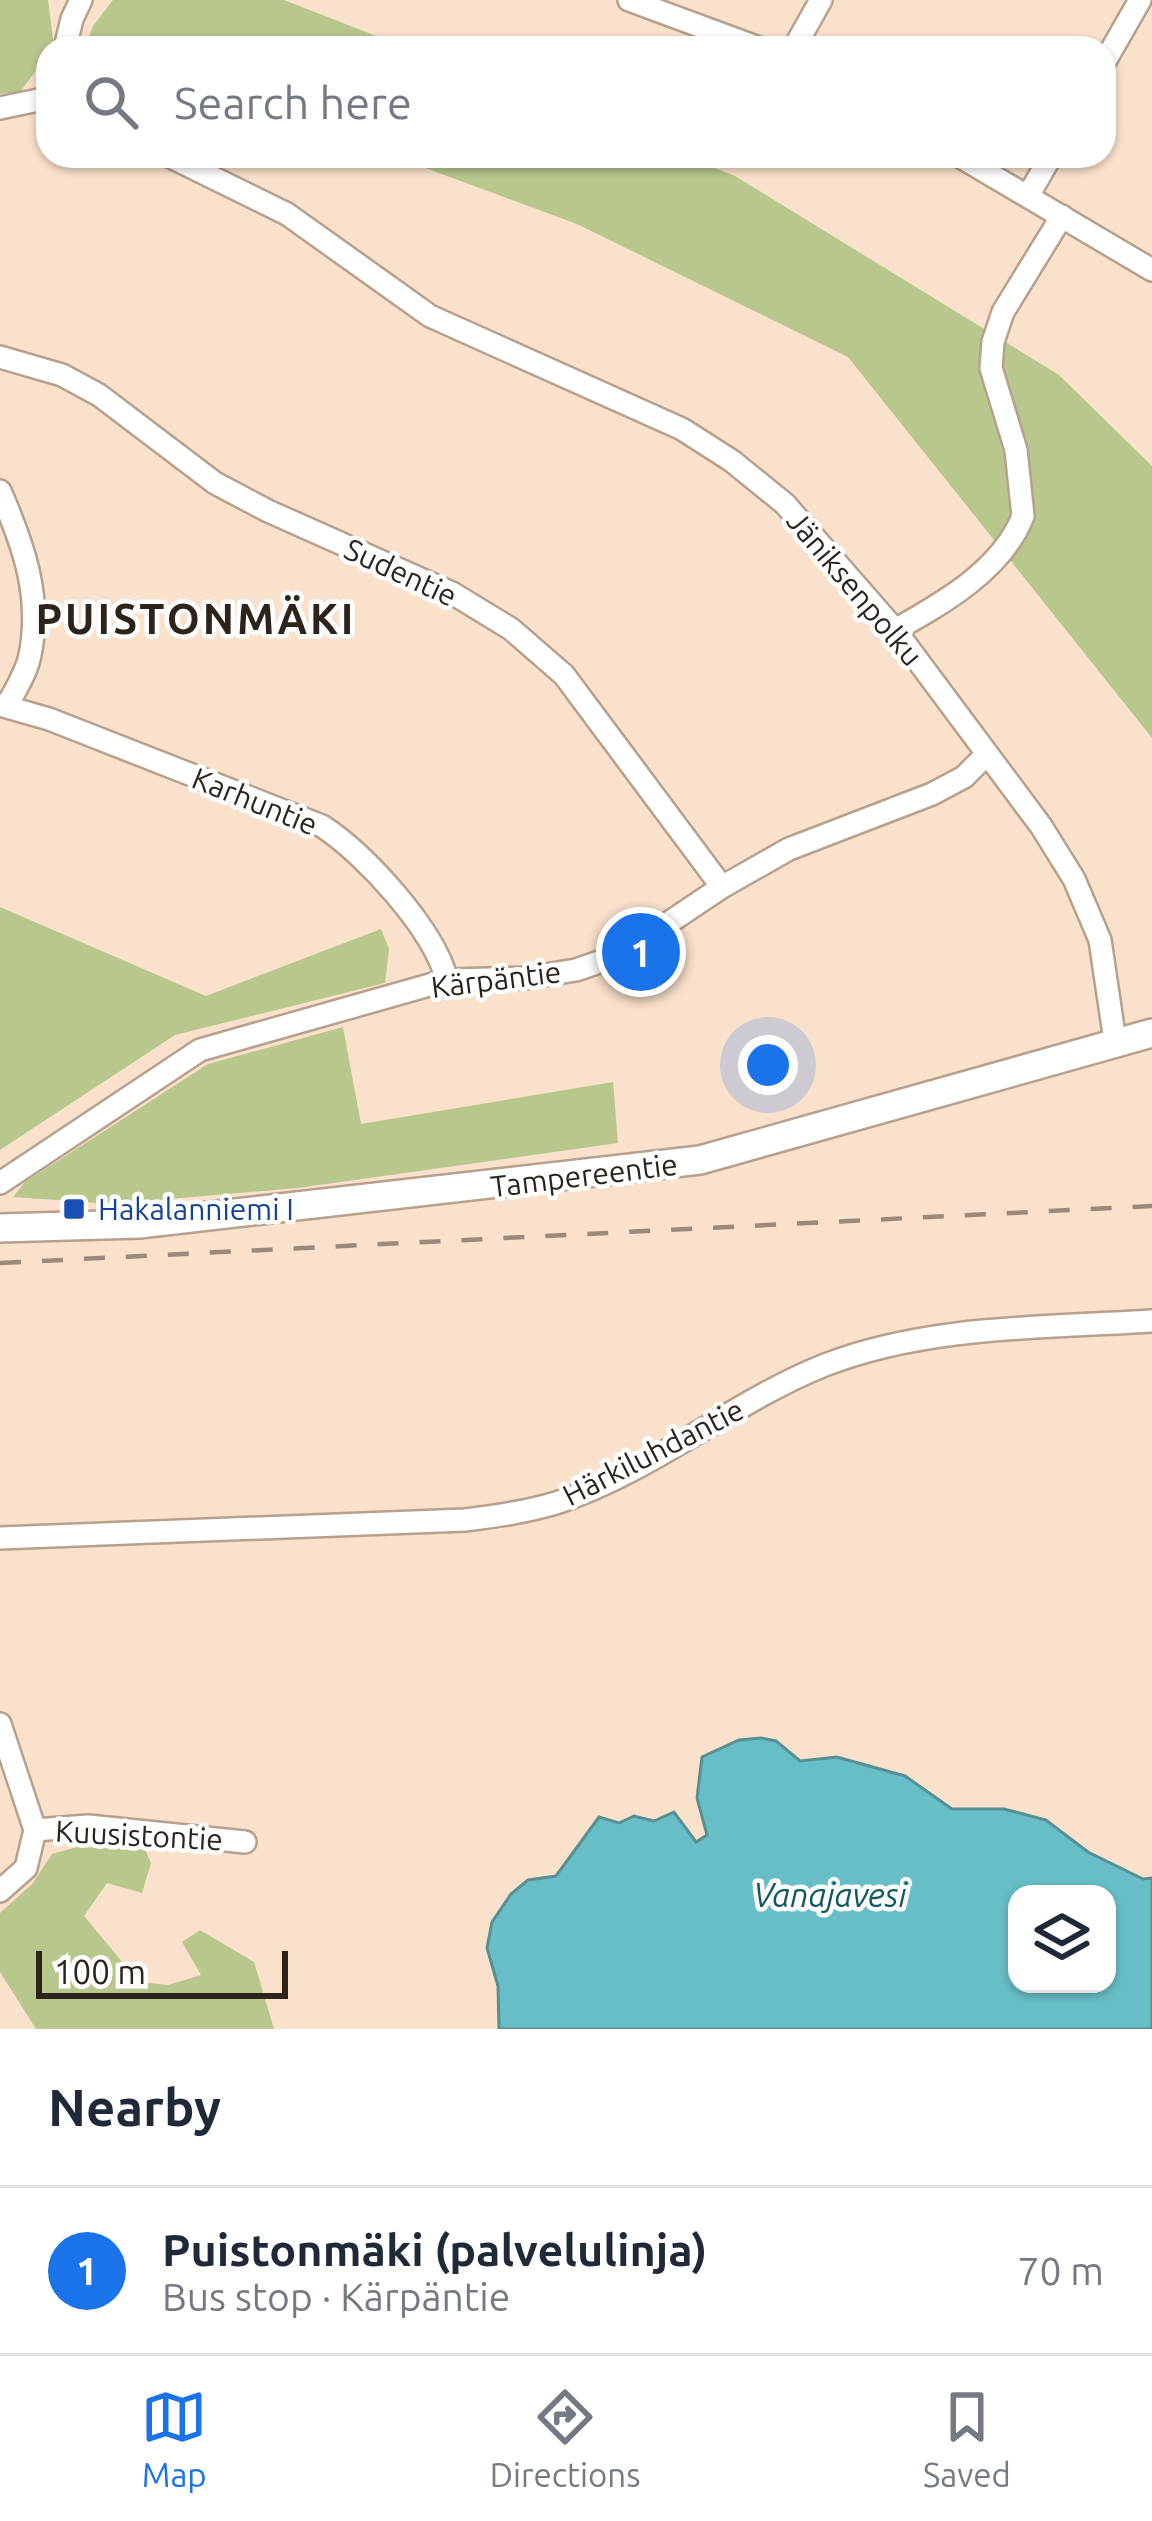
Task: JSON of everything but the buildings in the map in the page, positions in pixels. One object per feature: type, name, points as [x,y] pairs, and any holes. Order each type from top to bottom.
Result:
[{"type":"main road","name":"Tampereentie","points":[[0,1228],[161,1222],[700,1160],[1152,1033]]},
{"type":"street","points":[[69,36],[81,0]]},
{"type":"street","points":[[629,0],[726,36]]},
{"type":"street","points":[[801,36],[821,0]]},
{"type":"street","points":[[1116,42],[1140,0]]},
{"type":"street","points":[[0,108],[36,100]]},
{"type":"street","name":"Jäniksenpolku","points":[[193,168],[287,214],[430,316],[682,430],[733,461],[785,504],[895,630],[1041,826],[1074,879],[1100,940],[1115,1041]]},
{"type":"street","points":[[980,168],[1152,270]]},
{"type":"street","points":[[1028,196],[1044,168]]},
{"type":"street","points":[[895,630],[949,599],[1000,552],[1020,524],[1016,451],[991,368],[993,342],[1003,312],[1062,215]]},
{"type":"street","name":"Sudentie","points":[[0,357],[62,375],[99,395],[215,483],[452,593],[511,629],[563,675],[722,887]]},
{"type":"street","points":[[0,491],[19,534],[34,591],[30,659],[3,706]]},
{"type":"street","name":"Karhuntie","points":[[3,706],[50,719],[322,826],[351,845],[392,890],[447,980]]},
{"type":"street","name":"Kärpäntie","points":[[0,1183],[200,1050],[447,980],[526,978],[577,970],[622,953],[789,849],[932,794],[964,777],[985,756]]},
{"type":"street","name":"Härkiluhdantie","points":[[0,1538],[465,1520],[524,1511],[611,1480],[794,1378],[858,1353],[922,1338],[1152,1321]]},
{"type":"street","points":[[0,1724],[35,1830]]},
{"type":"street","name":"Kuusistontie","points":[[0,1891],[26,1868],[35,1830],[106,1827],[245,1842]]},
{"type":"green space","points":[[0,0],[48,0],[53,36],[36,36],[36,70],[20,92],[0,94]]},
{"type":"green space","points":[[113,0],[284,0],[376,36],[89,36]]},
{"type":"green space","points":[[425,168],[715,168],[735,176],[1059,375],[1152,466],[1152,738],[848,357],[577,224]]},
{"type":"green space","points":[[0,907],[206,996],[381,929],[389,949],[385,983],[175,1035],[0,1150]]},
{"type":"green space","points":[[343,1027],[361,1124],[613,1082],[618,1143],[298,1188],[112,1204],[13,1197],[25,1182],[208,1064]]},
{"type":"green space","points":[[77,1847],[145,1849],[151,1863],[142,1893],[107,1883],[84,1916],[139,1982],[168,1985],[201,1975],[182,1942],[200,1930],[254,1962],[274,2029],[36,2029],[0,1972],[0,1913],[32,1884],[52,1854]]},
{"type":"water","name":"Vanajavesi","points":[[761,1738],[776,1741],[800,1761],[837,1757],[905,1776],[952,1809],[1004,1809],[1046,1820],[1088,1852],[1143,1879],[1152,1878],[1152,2029],[499,2029],[498,1986],[487,1948],[492,1922],[511,1894],[528,1880],[556,1876],[599,1817],[619,1823],[634,1816],[654,1821],[674,1812],[696,1842],[707,1835],[697,1798],[702,1757],[739,1740]]},
{"type":"railway","points":[[0,1263],[1152,1206]]},
{"type":"place","name":"Puistonmäki (palvelulinja)","points":[[641,952]]},
{"type":"place","name":"Hakalanniemi I","points":[[74,1209]]},
{"type":"district","name":"PUISTONMÄKI","points":[[196,618]]}]
